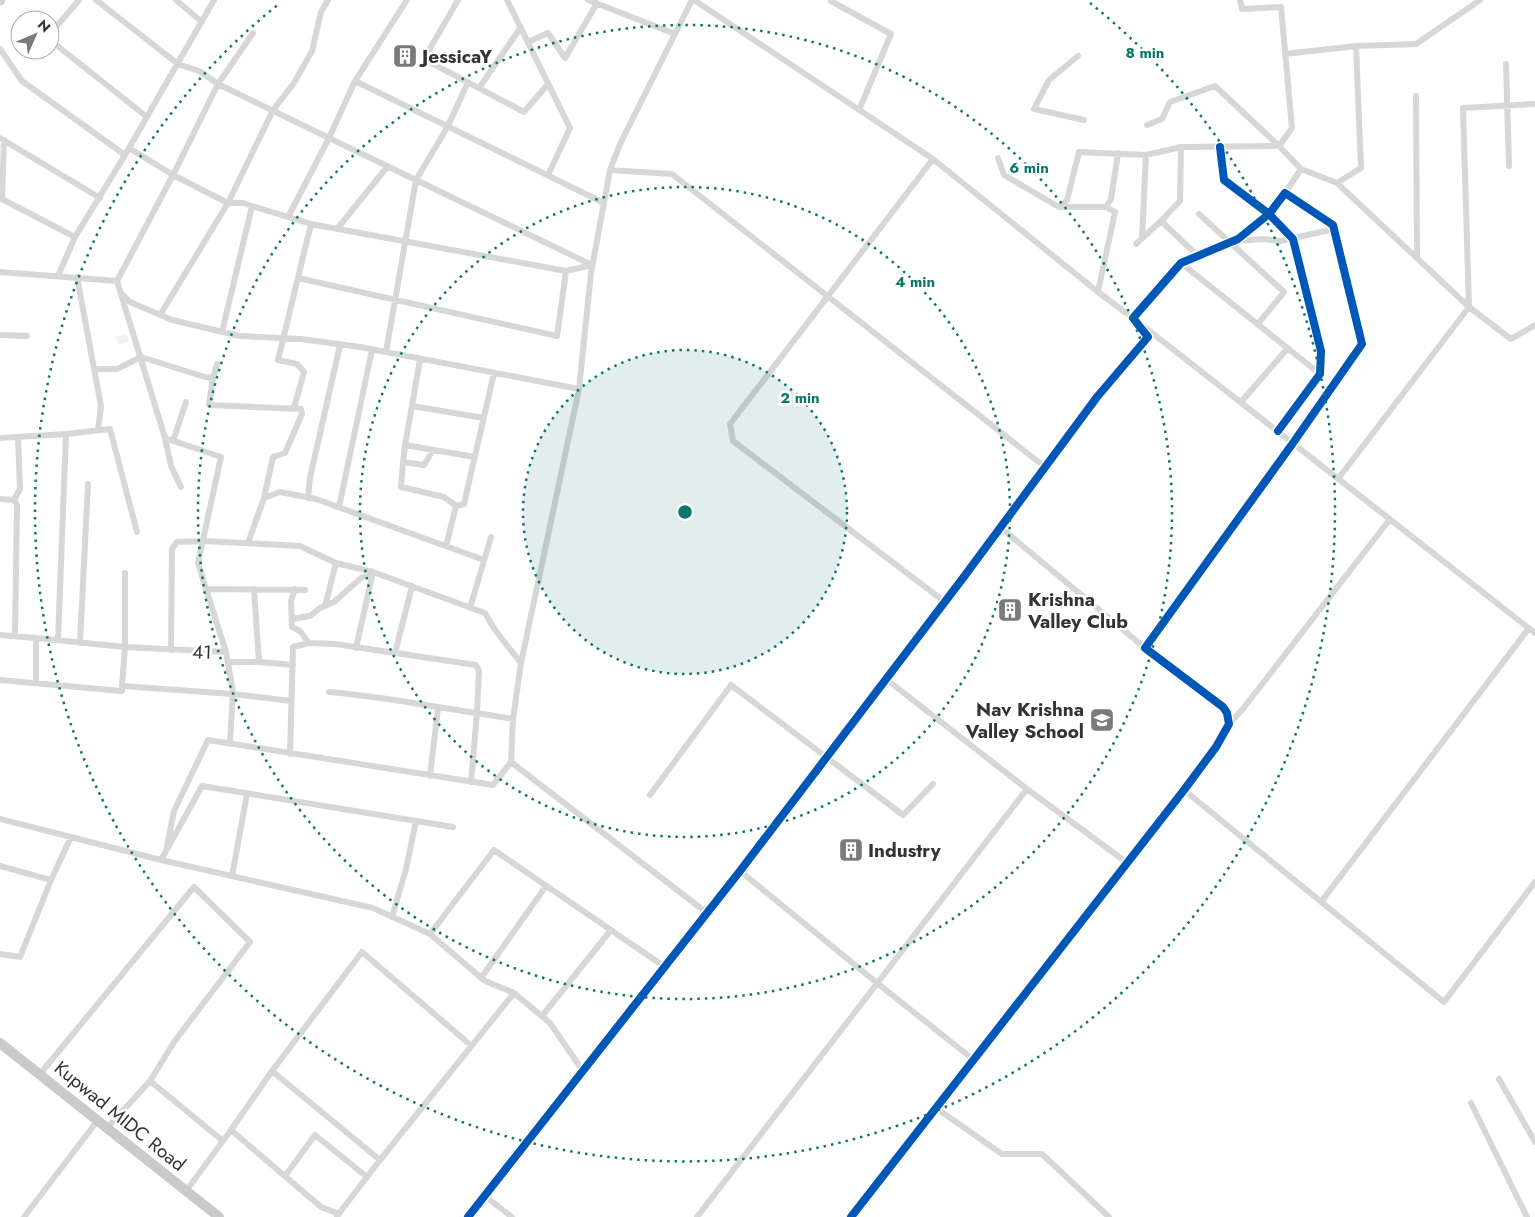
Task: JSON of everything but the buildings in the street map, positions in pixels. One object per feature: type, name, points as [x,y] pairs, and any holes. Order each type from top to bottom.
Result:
[{"type":"main road","name":"Kupwad MIDC Road","points":[[0,1043],[219,1217]]},
{"type":"street","points":[[60,22],[79,0]]},
{"type":"street","points":[[96,0],[178,64],[199,71],[218,84],[592,265]]},
{"type":"street","points":[[176,0],[202,22]]},
{"type":"street","points":[[58,276],[75,237],[100,198],[214,0]]},
{"type":"street","points":[[160,315],[228,203],[273,110],[294,83],[312,51],[321,12],[328,0]]},
{"type":"street","points":[[288,217],[329,138],[355,81],[407,0]]},
{"type":"street","points":[[458,0],[424,59],[524,112],[548,84]]},
{"type":"street","points":[[507,0],[570,128],[548,175]]},
{"type":"street","points":[[588,0],[675,34]]},
{"type":"street","points":[[166,851],[174,811],[208,740],[493,785],[511,762],[513,719],[521,663],[579,389],[592,265],[610,170],[620,144],[693,0],[933,159],[1098,292],[1535,633]]},
{"type":"street","points":[[1240,0],[1242,9],[1281,7],[1292,128],[1279,146]]},
{"type":"street","points":[[1285,54],[1356,46],[1416,44],[1480,0]]},
{"type":"street","points":[[831,1],[891,34],[859,110]]},
{"type":"street","points":[[528,42],[548,33],[565,58],[596,3]]},
{"type":"street","points":[[479,88],[521,27]]},
{"type":"street","points":[[181,487],[171,466],[165,438],[117,281],[218,84],[254,33]]},
{"type":"street","points":[[1337,182],[1361,168],[1356,46]]},
{"type":"street","points":[[60,48],[147,117]]},
{"type":"street","points":[[0,49],[22,81],[125,155]]},
{"type":"street","points":[[1078,56],[1049,80],[1034,109],[1084,120]]},
{"type":"street","points":[[1506,64],[1509,166]]},
{"type":"street","points":[[355,81],[604,203]]},
{"type":"street","points":[[386,352],[416,180],[448,126],[468,82]]},
{"type":"street","points":[[1147,125],[1162,119],[1170,102],[1215,86],[1279,146],[1301,170],[1337,182],[1469,307],[1511,339],[1535,325]]},
{"type":"street","points":[[1416,96],[1417,258]]},
{"type":"street","points":[[1338,479],[1469,307],[1462,108],[1535,104]]},
{"type":"street","points":[[2,139],[100,198]]},
{"type":"street","points":[[2,139],[1,198],[75,237]]},
{"type":"street","points":[[1059,206],[1067,200],[1078,152],[1146,155],[1181,147],[1279,146]]},
{"type":"street","points":[[1136,244],[1180,201],[1181,147]]},
{"type":"street","points":[[1220,147],[1224,180],[1269,214],[1293,239],[1322,350],[1320,374],[1278,431]]},
{"type":"street","points":[[125,155],[130,148],[173,175],[228,203],[243,203],[311,224],[566,272],[592,265]]},
{"type":"street","points":[[1106,207],[1112,199],[1118,153]]},
{"type":"street","points":[[1142,238],[1146,155]]},
{"type":"street","points":[[998,158],[1004,175],[1059,206],[1106,207],[1115,212],[1098,292]]},
{"type":"street","points":[[933,159],[730,424],[734,441],[945,602]]},
{"type":"street","points":[[337,228],[387,167]]},
{"type":"street","points":[[610,170],[672,174],[1046,467]]},
{"type":"street","points":[[1133,318],[1181,263],[1238,239],[1269,214],[1301,170]]},
{"type":"street","points":[[1144,648],[1293,443],[1362,344],[1333,225],[1285,193]]},
{"type":"street","points":[[222,332],[252,206]]},
{"type":"street","points":[[1199,214],[1232,242],[1284,292],[1258,324]]},
{"type":"street","points":[[1161,221],[1198,256]]},
{"type":"street","points":[[294,408],[304,372],[297,364],[278,360],[311,224]]},
{"type":"street","points":[[1232,242],[1263,239],[1281,241],[1334,229]]},
{"type":"street","points":[[1181,263],[1320,374]]},
{"type":"street","points":[[0,272],[117,281]]},
{"type":"street","points":[[298,278],[557,336],[566,272]]},
{"type":"street","points":[[77,277],[101,406],[98,430]]},
{"type":"street","points":[[121,293],[130,302],[172,320],[240,336],[301,338],[386,352],[579,389]]},
{"type":"street","points":[[468,1217],[740,871],[945,602],[1097,398],[1148,337],[1133,318]]},
{"type":"street","points":[[0,334],[27,336]]},
{"type":"street","points":[[308,498],[310,478],[340,345]]},
{"type":"street","points":[[1241,402],[1288,348]]},
{"type":"street","points":[[338,508],[372,350]]},
{"type":"street","points":[[94,369],[117,369],[140,358],[205,378],[213,378]]},
{"type":"street","points":[[420,359],[405,445],[401,487],[444,497],[456,506]]},
{"type":"street","points":[[217,364],[209,405],[301,408],[302,414],[285,453],[273,457],[264,498],[248,544]]},
{"type":"street","points":[[456,506],[464,504],[494,373]]},
{"type":"street","points":[[173,441],[186,402]]},
{"type":"street","points":[[412,406],[484,418]]},
{"type":"street","points":[[0,438],[110,429],[136,532]]},
{"type":"street","points":[[58,640],[66,434]]},
{"type":"street","points":[[14,500],[20,489],[18,437]]},
{"type":"street","points":[[165,438],[221,457],[198,563],[226,652]]},
{"type":"street","points":[[405,445],[475,457]]},
{"type":"street","points":[[403,462],[424,465],[433,450]]},
{"type":"street","points":[[80,643],[88,484]]},
{"type":"street","points":[[264,498],[280,492],[308,498],[484,560]]},
{"type":"street","points":[[0,499],[14,500]]},
{"type":"street","points":[[14,500],[17,505],[15,636]]},
{"type":"street","points":[[446,546],[456,506]]},
{"type":"street","points":[[851,1217],[1184,790],[1216,747],[1229,724],[1242,710],[1390,519]]},
{"type":"street","points":[[1000,527],[1144,648],[1223,707],[1227,713],[1229,724]]},
{"type":"street","points":[[470,608],[491,537]]},
{"type":"street","points":[[171,650],[172,549],[177,542],[204,541],[300,546],[336,563],[374,572],[485,613],[495,630],[521,663]]},
{"type":"street","points":[[325,606],[336,563]]},
{"type":"street","points":[[292,618],[310,616],[334,602],[361,578],[374,572]]},
{"type":"street","points":[[356,648],[374,572]]},
{"type":"street","points":[[0,680],[122,690],[124,573]]},
{"type":"street","points":[[394,653],[412,586]]},
{"type":"street","points":[[206,588],[305,590]]},
{"type":"street","points":[[254,589],[259,662]]},
{"type":"street","points":[[295,589],[291,600],[292,627],[300,631],[309,643]]},
{"type":"street","points":[[1321,902],[1529,628]]},
{"type":"street","name":"41","points":[[0,635],[124,647],[226,652],[233,694],[230,744]]},
{"type":"street","points":[[36,638],[36,683]]},
{"type":"street","points":[[290,754],[293,647],[309,643],[335,644],[476,664],[479,671],[471,782]]},
{"type":"street","points":[[228,662],[293,665]]},
{"type":"street","points":[[886,679],[1126,862]]},
{"type":"street","points":[[650,795],[732,685],[903,815],[933,784]]},
{"type":"street","points":[[122,686],[233,694],[291,701]]},
{"type":"street","points":[[329,692],[373,696],[513,719]]},
{"type":"street","points":[[430,776],[438,708]]},
{"type":"street","points":[[511,762],[707,913]]},
{"type":"street","points":[[161,860],[202,786],[453,827]]},
{"type":"street","points":[[696,1217],[1027,788]]},
{"type":"street","points":[[1184,790],[1444,1002],[1535,882]]},
{"type":"street","points":[[232,876],[246,794]]},
{"type":"street","points":[[0,819],[161,860],[373,908],[430,934],[481,978],[514,993],[550,1023],[583,1071]]},
{"type":"street","points":[[392,917],[406,869],[416,821]]},
{"type":"street","points":[[0,954],[20,957],[51,880],[71,837]]},
{"type":"street","points":[[430,934],[494,850],[665,967]]},
{"type":"street","points":[[0,866],[51,880]]},
{"type":"street","points":[[740,871],[974,1060]]},
{"type":"street","points":[[481,978],[546,886]]},
{"type":"street","points":[[40,1074],[194,887],[250,942],[174,1042],[150,1081],[107,1128]]},
{"type":"street","points":[[542,1016],[611,930]]},
{"type":"street","points":[[186,1191],[272,1071],[362,952],[467,1042]]},
{"type":"street","points":[[231,1130],[321,1207],[338,1215],[514,993]]},
{"type":"street","points":[[272,1071],[380,1160]]},
{"type":"street","points":[[1499,1079],[1535,1142]]},
{"type":"street","points":[[150,1081],[223,1141]]},
{"type":"street","points":[[1471,1103],[1527,1217]]},
{"type":"street","points":[[936,1108],[1002,1154],[1042,1154],[1109,1217]]},
{"type":"street","points":[[24,1217],[98,1120]]},
{"type":"street","points":[[285,1176],[315,1135],[367,1177]]},
{"type":"street","points":[[485,1196],[512,1217]]},
{"type":"shaded area","points":[[126,333],[129,342],[119,345],[115,337]]},
{"type":"cycle path","points":[[468,1217],[740,871],[963,578],[1097,397],[1148,337],[1133,318],[1181,263],[1238,239],[1269,214],[1224,180],[1220,147]]},
{"type":"cycle path","points":[[851,1217],[1184,790],[1216,747],[1229,724],[1227,713],[1223,707],[1145,648],[1362,344],[1333,225],[1285,193],[1269,214],[1293,239],[1321,351],[1320,374],[1278,431]]},
{"type":"place","name":"JessicaY","points":[[405,56]]},
{"type":"place","name":"Krishna Valley Club","points":[[1010,610]]},
{"type":"place","name":"Nav Krishna Valley School","points":[[1102,720]]},
{"type":"place","name":"Industry","points":[[851,850]]}]
